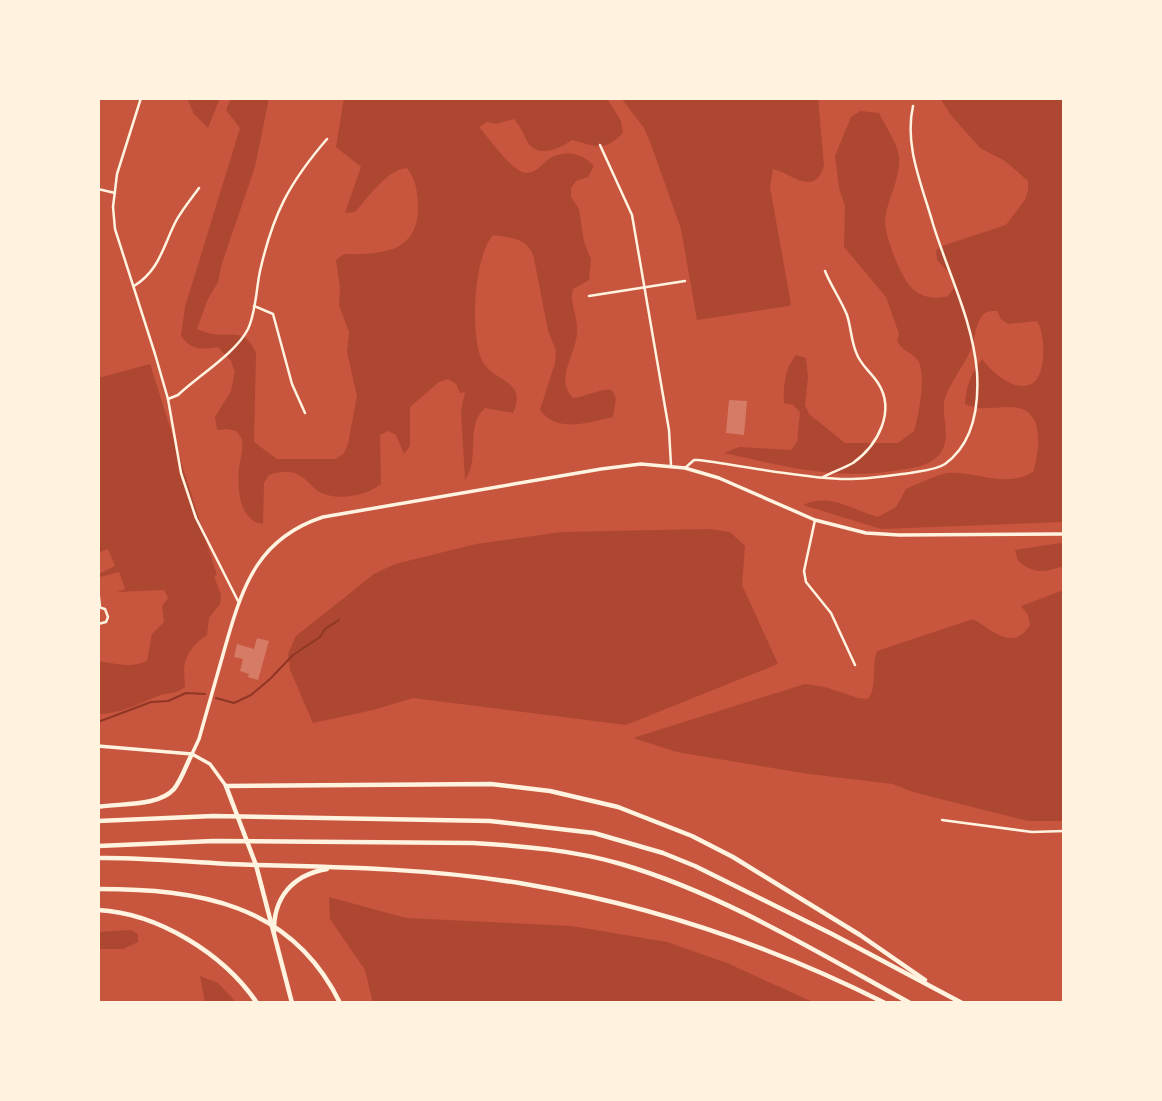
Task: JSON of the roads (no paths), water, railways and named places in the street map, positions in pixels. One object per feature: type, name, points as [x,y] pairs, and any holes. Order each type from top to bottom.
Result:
[{"type":"highway","points":[[98,807],[150,801],[168,794],[175,788],[192,754]]},
{"type":"highway","points":[[292,1003],[256,865],[226,786],[491,784],[550,791],[618,807],[692,836],[733,857],[860,935],[943,993]]},
{"type":"highway","points":[[98,821],[213,816],[490,821],[594,833],[663,853],[695,866],[962,1003]]},
{"type":"highway","points":[[98,846],[214,841],[500,844],[600,859],[649,873],[698,892],[909,1003]]},
{"type":"highway","points":[[98,858],[334,867],[435,873],[512,882],[634,908],[699,926],[765,950],[885,1003]]},
{"type":"highway","points":[[274,933],[274,919],[287,888],[312,871],[334,867]]},
{"type":"highway","points":[[98,889],[164,890],[233,906],[277,929],[305,954],[318,968],[340,1003]]},
{"type":"highway","points":[[98,910],[129,915],[153,923],[202,948],[242,983],[257,1003]]},
{"type":"street","points":[[141,98],[117,174],[113,207],[115,229],[167,399],[181,473],[196,518],[238,601]]},
{"type":"street","points":[[685,468],[698,460],[823,477],[860,479],[943,466],[960,451],[973,424],[977,374],[973,346],[912,149],[909,128],[913,106]]},
{"type":"street","points":[[167,399],[178,395],[237,344],[247,331],[253,315],[267,244],[278,212],[286,194],[327,139]]},
{"type":"street","points":[[600,145],[629,205],[669,430],[671,465]]},
{"type":"street","points":[[134,286],[144,280],[157,265],[176,221],[199,188]]},
{"type":"street","points":[[98,189],[115,192]]},
{"type":"street","points":[[823,477],[851,464],[867,450],[886,415],[884,398],[878,383],[866,371],[856,352],[846,312],[825,271]]},
{"type":"street","points":[[589,296],[685,281]]},
{"type":"street","points":[[254,306],[273,314],[292,384],[305,413]]},
{"type":"street","points":[[192,754],[238,601],[250,575],[270,549],[288,533],[323,517],[640,464],[671,465],[719,478],[815,520],[844,529],[882,535],[1064,534]]},
{"type":"street","points":[[815,520],[804,571],[806,582],[831,613],[855,665]]},
{"type":"street","points":[[98,588],[99,607],[107,611],[108,617],[106,622],[98,624]]},
{"type":"street","points":[[98,746],[192,754],[210,764],[226,786]]},
{"type":"street","points":[[942,820],[1019,831],[1064,831]]},
{"type":"waterway","points":[[216,698],[234,703],[251,695],[293,655],[339,620]]},
{"type":"waterway","points":[[98,722],[151,702],[168,701],[186,693],[205,694]]}]
